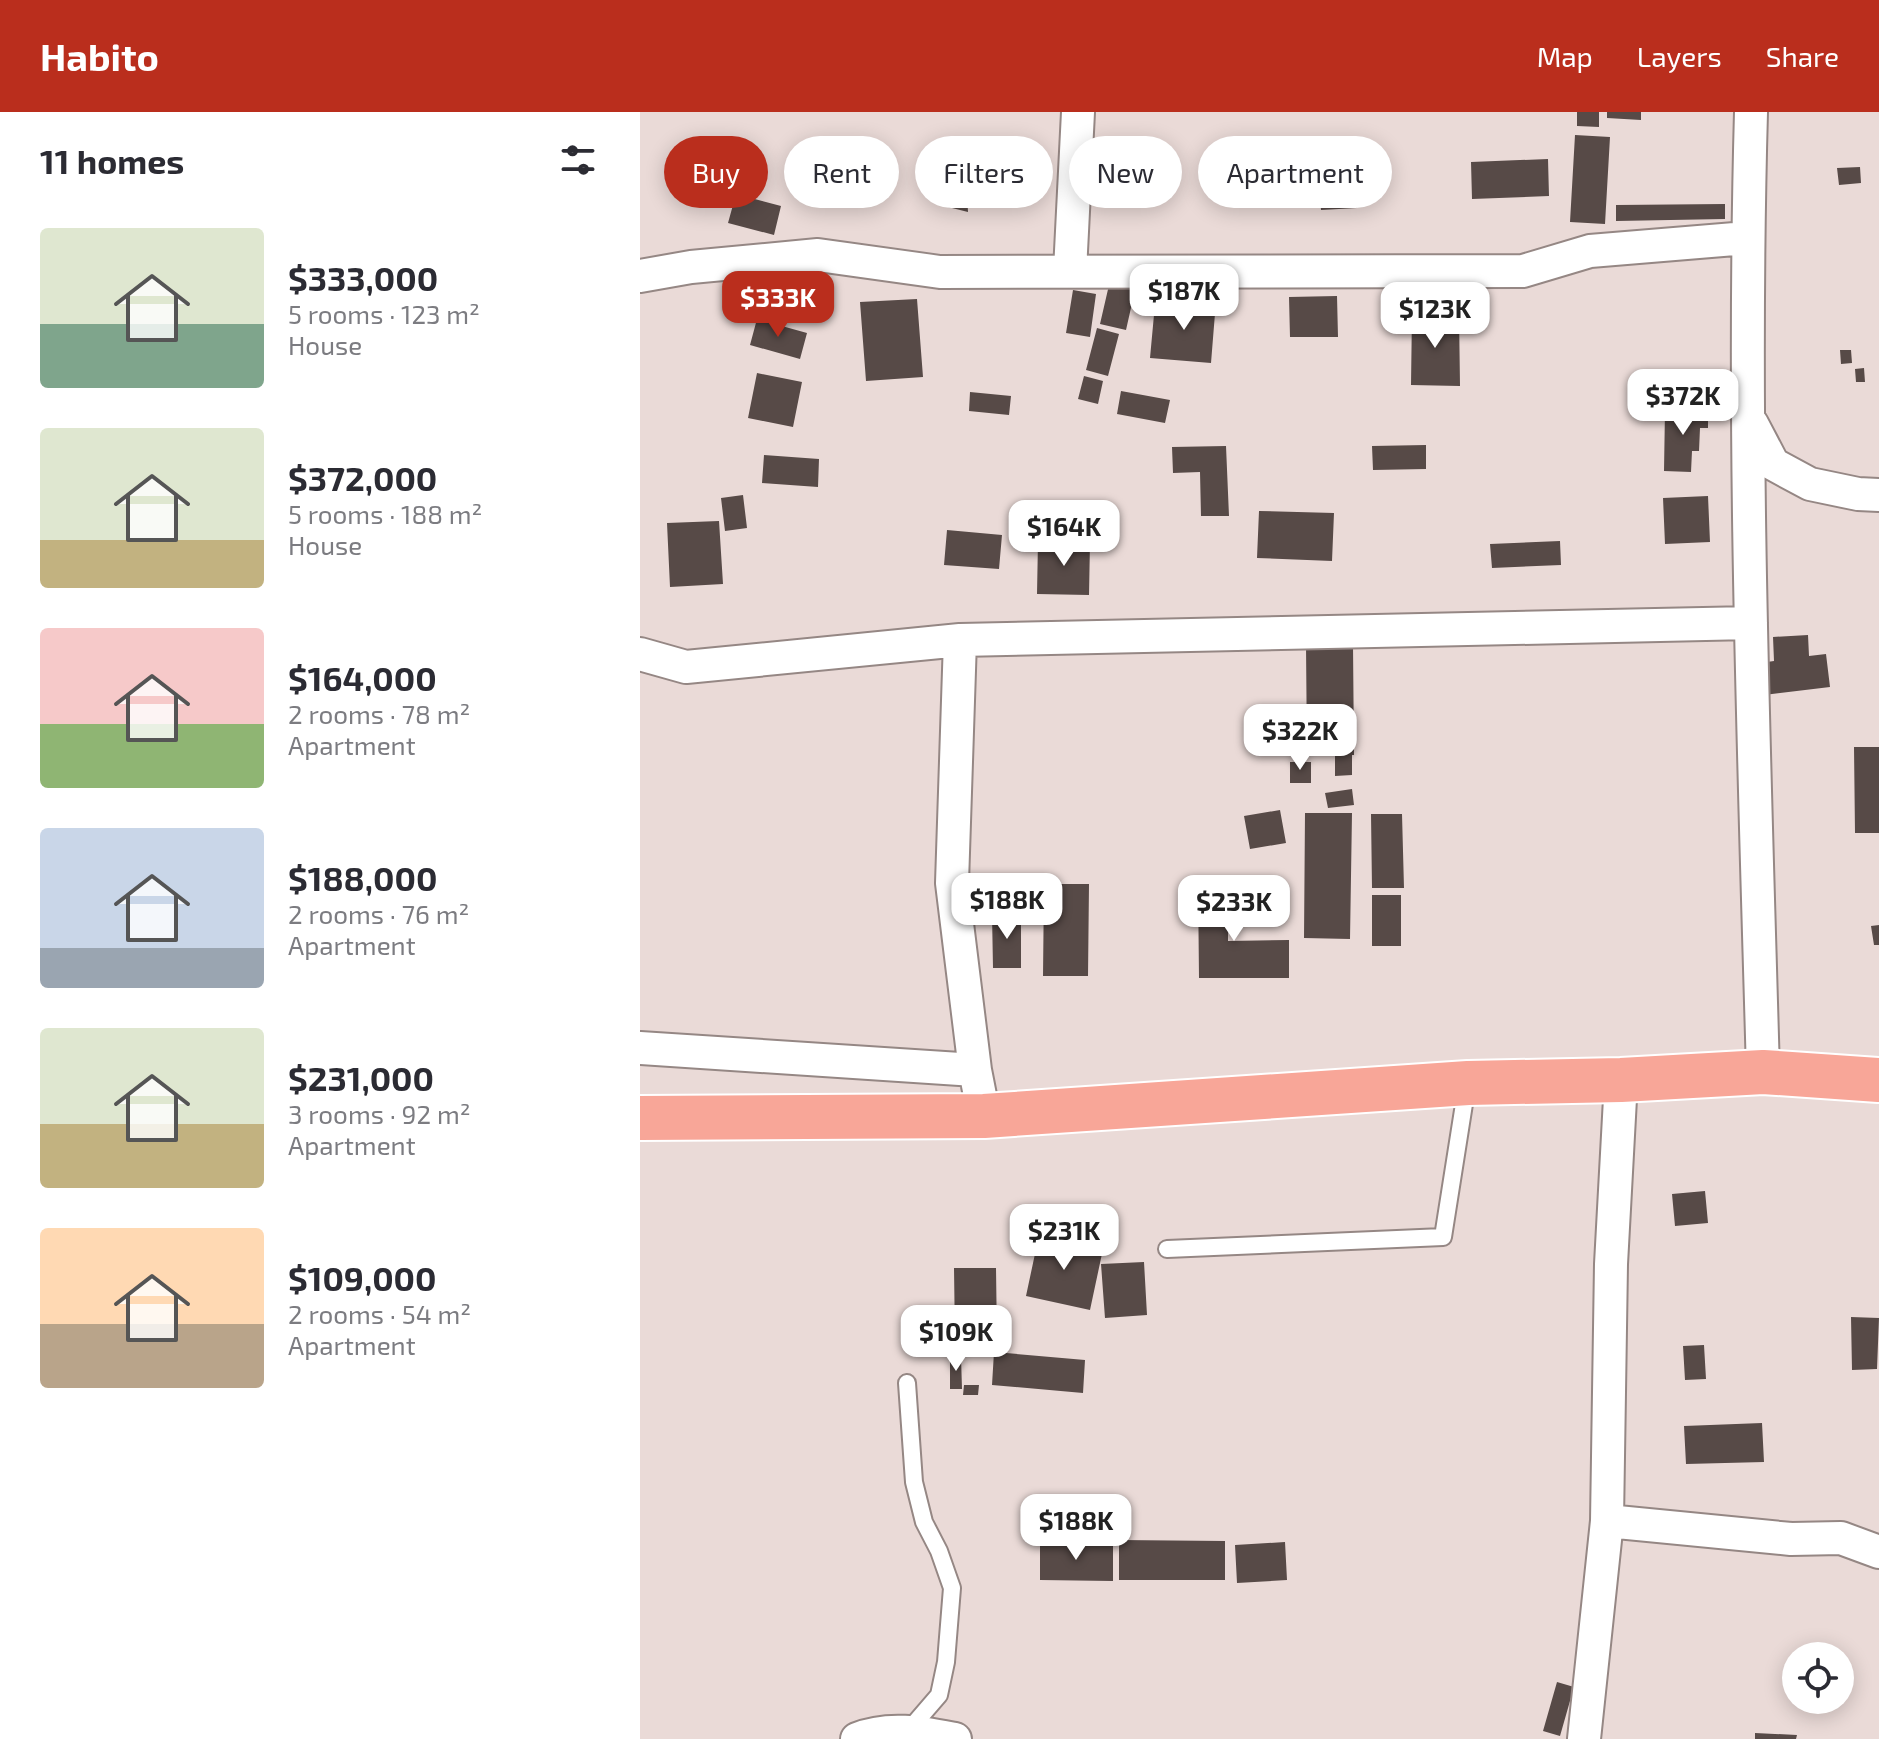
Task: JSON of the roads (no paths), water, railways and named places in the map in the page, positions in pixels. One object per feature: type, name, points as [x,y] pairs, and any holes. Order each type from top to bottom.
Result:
[{"type":"highway","points":[[640,1118],[984,1116],[1468,1083],[1621,1080],[1763,1072],[1879,1080]]},
{"type":"street","points":[[1070,271],[1078,112]]},
{"type":"street","points":[[1751,112],[1747,238],[1748,417],[1763,1072]]},
{"type":"street","points":[[640,276],[691,267],[818,255],[940,272],[1523,271],[1590,251],[1747,238]]},
{"type":"street","points":[[1748,417],[1773,464],[1810,484],[1879,495]]},
{"type":"street","points":[[640,654],[686,667],[960,640],[1751,623]]},
{"type":"street","points":[[960,640],[952,883],[975,1070],[984,1116]]},
{"type":"street","points":[[640,1048],[975,1070]]},
{"type":"street","points":[[1584,1739],[1607,1521],[1611,1264],[1621,1080]]},
{"type":"street","points":[[1607,1521],[1791,1539],[1841,1538],[1879,1552]]},
{"type":"street","points":[[857,1739],[867,1735],[908,1731],[955,1739]]},
{"type":"lane","points":[[1167,1249],[1443,1237],[1468,1083]]},
{"type":"lane","points":[[907,1383],[914,1482],[924,1522],[939,1551],[952,1588],[946,1662],[939,1695],[908,1731]]}]
